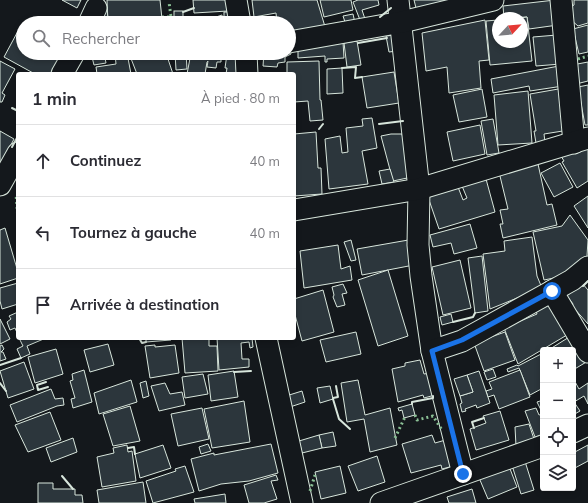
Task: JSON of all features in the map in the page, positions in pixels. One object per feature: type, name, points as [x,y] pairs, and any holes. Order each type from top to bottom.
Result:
[{"type":"street","points":[[236,0],[239,16]]},
{"type":"street","points":[[398,0],[402,22],[419,189],[418,246],[432,351],[463,474]]},
{"type":"street","points":[[296,41],[402,22],[493,0]]},
{"type":"street","points":[[296,210],[419,189],[581,140],[561,0]]},
{"type":"street","points":[[63,72],[70,60]]},
{"type":"street","points":[[246,60],[247,72]]},
{"type":"street","points":[[0,185],[16,157]]},
{"type":"street","points":[[432,351],[462,340],[572,280],[588,267]]},
{"type":"street","points":[[552,291],[588,352]]},
{"type":"street","points":[[266,340],[302,503]]},
{"type":"street","points":[[576,431],[588,425]]},
{"type":"street","points":[[382,503],[540,447]]},
{"type":"building","points":[[62,0],[81,0],[77,8]]},
{"type":"building","points":[[107,0],[160,0],[162,16],[108,16]]},
{"type":"building","points":[[193,0],[226,0],[228,11],[194,13]]},
{"type":"building","points":[[252,0],[317,0],[326,30],[296,34],[296,16],[276,16],[276,13],[254,16]]},
{"type":"building","points":[[320,0],[351,0],[353,10],[324,17]]},
{"type":"building","points":[[358,0],[378,0],[379,5],[362,10],[365,19],[360,20],[353,2]]},
{"type":"building","points":[[414,0],[446,0],[447,2],[416,8]]},
{"type":"building","points":[[555,0],[558,25],[529,29],[528,12],[504,12],[503,6]]},
{"type":"building","points":[[574,0],[588,0],[588,23],[578,26],[571,20],[569,8],[574,5]]},
{"type":"building","points":[[102,7],[107,7],[108,16],[103,16]]},
{"type":"building","points":[[174,11],[183,11],[183,16],[174,16]]},
{"type":"building","points":[[224,12],[230,12],[230,16],[224,16]]},
{"type":"building","points":[[353,14],[355,23],[346,25],[343,16]]},
{"type":"building","points":[[485,20],[489,60],[479,61],[481,88],[449,93],[447,67],[426,71],[422,33]]},
{"type":"building","points":[[492,20],[492,48],[528,48],[528,26],[532,61],[490,65],[486,21]]},
{"type":"building","points":[[588,25],[588,52],[579,54],[573,29]]},
{"type":"building","points":[[16,35],[16,60],[59,60],[53,72],[31,72],[4,57]]},
{"type":"building","points":[[395,35],[397,51],[389,52],[386,36]]},
{"type":"building","points":[[557,35],[561,64],[536,66],[533,37]]},
{"type":"building","points":[[357,41],[361,65],[347,67],[344,43]]},
{"type":"building","points":[[343,42],[344,58],[327,59],[327,62],[325,62],[325,56],[298,58],[298,47]]},
{"type":"building","points":[[93,60],[105,60],[106,63],[94,65]]},
{"type":"building","points":[[116,60],[128,60],[131,72],[97,72],[96,67],[116,64]]},
{"type":"building","points":[[132,60],[168,60],[172,72],[136,72]]},
{"type":"building","points":[[175,60],[186,60],[187,69],[176,70]]},
{"type":"building","points":[[190,60],[221,60],[221,62],[217,62],[216,68],[207,67],[208,61],[205,72],[187,72]]},
{"type":"building","points":[[226,60],[239,60],[242,72],[226,72],[227,68],[225,68]]},
{"type":"building","points":[[263,60],[285,60],[285,62],[278,63],[277,67],[263,66]]},
{"type":"building","points":[[0,61],[15,69],[2,93],[5,95],[2,102],[0,102]]},
{"type":"building","points":[[319,61],[320,100],[323,120],[310,121],[308,101],[296,102],[296,72],[287,72],[287,62]]},
{"type":"building","points":[[588,62],[588,81],[576,84],[572,65]]},
{"type":"building","points":[[559,66],[563,86],[530,91],[529,86],[493,93],[491,79]]},
{"type":"building","points":[[342,68],[343,93],[327,94],[327,69]]},
{"type":"building","points":[[394,72],[399,103],[367,108],[362,77]]},
{"type":"building","points":[[588,85],[588,125],[585,125],[578,87]]},
{"type":"building","points":[[564,88],[569,130],[544,134],[545,142],[536,143],[534,131],[536,131],[530,94]]},
{"type":"building","points":[[482,89],[487,117],[459,122],[453,95]]},
{"type":"building","points":[[528,91],[532,143],[498,145],[494,95]]},
{"type":"building","points":[[372,118],[377,148],[362,151],[368,184],[329,189],[325,139],[340,136],[342,153],[348,152],[346,128],[363,126],[362,119]]},
{"type":"building","points":[[493,119],[499,153],[487,155],[481,121]]},
{"type":"building","points":[[480,125],[485,154],[453,161],[447,132]]},
{"type":"building","points":[[0,131],[14,139],[0,166]]},
{"type":"building","points":[[316,132],[318,168],[321,168],[322,194],[296,196],[296,134]]},
{"type":"building","points":[[402,134],[412,177],[393,181],[381,136]]},
{"type":"building","points":[[585,147],[588,150],[588,181],[577,188],[562,162],[564,161],[561,156],[572,149],[575,154]]},
{"type":"building","points":[[560,163],[573,187],[554,197],[541,173]]},
{"type":"building","points":[[538,164],[547,205],[552,204],[557,225],[503,238],[500,224],[503,224],[500,210],[508,209],[499,172]]},
{"type":"building","points":[[390,169],[394,182],[382,184],[379,171]]},
{"type":"building","points":[[486,179],[495,212],[439,229],[428,197],[458,187],[463,200],[467,198],[462,186]]},
{"type":"building","points":[[588,196],[588,228],[574,206]]},
{"type":"building","points":[[570,215],[588,240],[587,256],[569,275],[544,280],[533,232],[562,226]]},
{"type":"building","points":[[470,224],[477,248],[454,254],[451,243],[433,247],[430,235]]},
{"type":"building","points":[[5,228],[16,265],[16,279],[0,284],[0,230]]},
{"type":"building","points":[[532,237],[537,276],[542,288],[490,309],[483,254],[505,251],[504,241]]},
{"type":"building","points":[[414,239],[419,264],[362,275],[357,249]]},
{"type":"building","points":[[351,240],[356,260],[351,261],[344,242]]},
{"type":"building","points":[[338,245],[341,269],[350,266],[352,280],[304,288],[300,251]]},
{"type":"building","points":[[482,256],[488,311],[475,313],[468,258]]},
{"type":"building","points":[[460,260],[471,308],[443,315],[432,267]]},
{"type":"building","points":[[388,270],[408,336],[378,346],[358,280]]},
{"type":"building","points":[[582,283],[588,290],[588,324],[572,306],[573,304],[567,296]]},
{"type":"building","points":[[16,284],[16,305],[2,309],[0,301],[0,288]]},
{"type":"building","points":[[343,284],[347,293],[342,294],[345,305],[337,307],[333,297],[332,287]]},
{"type":"building","points":[[323,290],[334,332],[302,341],[296,318],[296,298]]},
{"type":"building","points":[[554,302],[572,332],[547,347],[540,347],[540,351],[518,364],[504,328],[537,314],[536,311]]},
{"type":"building","points":[[16,313],[16,330],[15,328],[10,330],[7,322],[11,319],[9,316]]},
{"type":"building","points":[[451,314],[453,322],[442,325],[440,317]]},
{"type":"building","points":[[0,319],[10,339],[0,344]]},
{"type":"building","points":[[356,332],[361,354],[326,362],[320,340]]},
{"type":"building","points":[[505,332],[515,360],[484,371],[474,343]]},
{"type":"building","points":[[574,334],[588,361],[576,368],[576,347],[553,347]]},
{"type":"building","points":[[20,340],[41,340],[27,346],[30,354],[21,358],[17,349],[23,346]]},
{"type":"building","points":[[146,340],[171,340],[146,342]]},
{"type":"building","points":[[182,340],[209,340],[209,346],[217,346],[218,371],[185,373]]},
{"type":"building","points":[[217,340],[252,340],[253,347],[250,348],[249,342],[241,343],[242,359],[249,359],[249,367],[219,370]]},
{"type":"building","points":[[108,344],[114,365],[90,372],[84,350]]},
{"type":"building","points":[[2,345],[4,349],[1,352],[3,352],[6,359],[0,361],[0,346]]},
{"type":"building","points":[[155,345],[155,347],[175,345],[179,373],[150,378],[145,346]]},
{"type":"building","points":[[56,349],[63,374],[35,383],[28,357]]},
{"type":"building","points":[[540,355],[540,390],[530,395],[519,368],[508,372],[507,369],[517,365],[518,366]]},
{"type":"building","points":[[420,360],[424,374],[430,373],[435,395],[424,398],[423,395],[398,402],[392,369],[405,366],[405,363]]},
{"type":"building","points":[[24,362],[34,389],[8,398],[0,371]]},
{"type":"building","points":[[493,369],[496,377],[487,380],[484,372]]},
{"type":"building","points":[[84,370],[92,402],[73,408],[71,399],[75,398],[70,381],[73,380],[72,374]]},
{"type":"building","points":[[520,370],[530,397],[499,409],[494,395],[488,397],[486,391],[492,389],[489,382]]},
{"type":"building","points":[[234,371],[238,397],[211,401],[208,375]]},
{"type":"building","points":[[479,371],[490,403],[477,408],[476,405],[465,409],[466,411],[462,412],[460,396],[473,392],[467,375]]},
{"type":"building","points":[[203,374],[208,394],[185,398],[182,377]]},
{"type":"building","points":[[467,375],[473,392],[460,396],[454,379]]},
{"type":"building","points":[[131,380],[137,402],[99,414],[94,393]]},
{"type":"building","points":[[358,380],[365,415],[390,408],[397,445],[370,452],[364,419],[347,422],[341,383]]},
{"type":"building","points":[[146,381],[149,396],[143,398],[140,383]]},
{"type":"building","points":[[165,383],[170,394],[182,392],[185,405],[159,411],[151,386]]},
{"type":"building","points":[[588,383],[588,404],[584,396],[576,401],[576,384],[579,389]]},
{"type":"building","points":[[330,386],[333,399],[320,403],[317,388]]},
{"type":"building","points":[[51,389],[55,399],[63,398],[64,405],[57,406],[17,422],[10,405]]},
{"type":"building","points":[[302,391],[305,402],[290,407],[286,396]]},
{"type":"building","points":[[244,401],[250,442],[212,448],[204,409]]},
{"type":"building","points":[[540,401],[540,408],[537,402]]},
{"type":"building","points":[[412,404],[415,415],[404,418],[402,410],[399,411],[398,408]]},
{"type":"building","points":[[576,405],[580,411],[576,413]]},
{"type":"building","points":[[130,406],[140,441],[113,446],[103,414]]},
{"type":"building","points":[[202,408],[209,439],[178,446],[171,414]]},
{"type":"building","points":[[536,408],[539,415],[540,435],[535,437],[525,411]]},
{"type":"building","points":[[500,411],[509,440],[476,450],[470,429],[486,423],[483,416]]},
{"type":"building","points":[[50,412],[61,440],[28,452],[15,425]]},
{"type":"building","points":[[529,424],[535,442],[516,446],[515,427]]},
{"type":"building","points":[[333,432],[336,446],[322,448],[319,435]]},
{"type":"building","points":[[319,435],[322,448],[302,453],[299,441]]},
{"type":"building","points":[[432,435],[435,443],[449,439],[457,465],[442,469],[441,465],[411,473],[402,444]]},
{"type":"building","points":[[73,438],[77,452],[51,462],[46,448]]},
{"type":"building","points":[[208,444],[211,451],[201,454],[199,447]]},
{"type":"building","points":[[271,444],[278,473],[249,481],[221,484],[199,491],[191,459],[214,453],[214,455]]},
{"type":"building","points":[[127,445],[128,452],[132,451],[136,481],[102,487],[97,457],[114,453],[113,448]]},
{"type":"building","points":[[163,445],[171,468],[140,478],[135,454]]},
{"type":"building","points":[[588,445],[588,461],[576,467],[576,455],[576,451]]},
{"type":"building","points":[[523,455],[534,490],[521,494],[510,459]]},
{"type":"building","points":[[377,456],[385,482],[358,491],[348,466]]},
{"type":"building","points":[[507,461],[517,487],[488,499],[477,473]]},
{"type":"building","points":[[185,466],[194,492],[153,503],[146,481],[176,471],[175,469]]},
{"type":"building","points":[[340,466],[346,493],[321,499],[315,472]]},
{"type":"building","points":[[276,475],[278,480],[271,481],[277,499],[264,503],[249,503],[244,485]]},
{"type":"building","points":[[143,482],[146,503],[99,503],[97,490]]},
{"type":"building","points":[[38,483],[53,483],[53,489],[75,489],[75,495],[82,495],[83,503],[38,503]]},
{"type":"building","points":[[472,489],[476,503],[449,503],[447,497]]},
{"type":"building","points":[[225,494],[226,503],[195,503],[194,499]]},
{"type":"hedge","points":[[169,2],[171,16]]},
{"type":"hedge","points":[[578,59],[588,56]]},
{"type":"hedge","points":[[415,415],[417,420],[433,416],[442,430]]},
{"type":"hedge","points":[[395,438],[405,417]]},
{"type":"hedge","points":[[310,491],[315,475]]},
{"type":"wall","points":[[183,12],[194,8]]},
{"type":"wall","points":[[380,17],[391,8]]},
{"type":"wall","points":[[358,43],[387,38]]},
{"type":"wall","points":[[342,68],[356,67],[355,78],[362,77]]},
{"type":"wall","points":[[12,108],[16,110]]},
{"type":"wall","points":[[379,124],[403,121]]},
{"type":"wall","points":[[319,129],[323,124]]},
{"type":"wall","points":[[12,147],[16,140]]},
{"type":"wall","points":[[583,286],[588,281]]},
{"type":"wall","points":[[453,322],[473,317],[475,313]]},
{"type":"wall","points":[[140,340],[142,343],[146,342]]},
{"type":"wall","points":[[0,365],[21,358]]},
{"type":"wall","points":[[234,372],[251,371]]},
{"type":"wall","points":[[46,382],[37,385],[38,390],[48,387]]},
{"type":"wall","points":[[0,383],[6,391]]},
{"type":"wall","points":[[333,398],[338,397],[336,386]]},
{"type":"wall","points":[[412,404],[412,402],[433,398],[433,396]]},
{"type":"wall","points":[[333,399],[339,419],[350,429]]},
{"type":"wall","points":[[474,428],[472,422],[484,418]]},
{"type":"wall","points":[[128,448],[134,447],[135,454]]},
{"type":"wall","points":[[62,476],[73,489]]},
{"type":"route","points":[[463,474],[432,351],[462,340],[552,291]]}]
